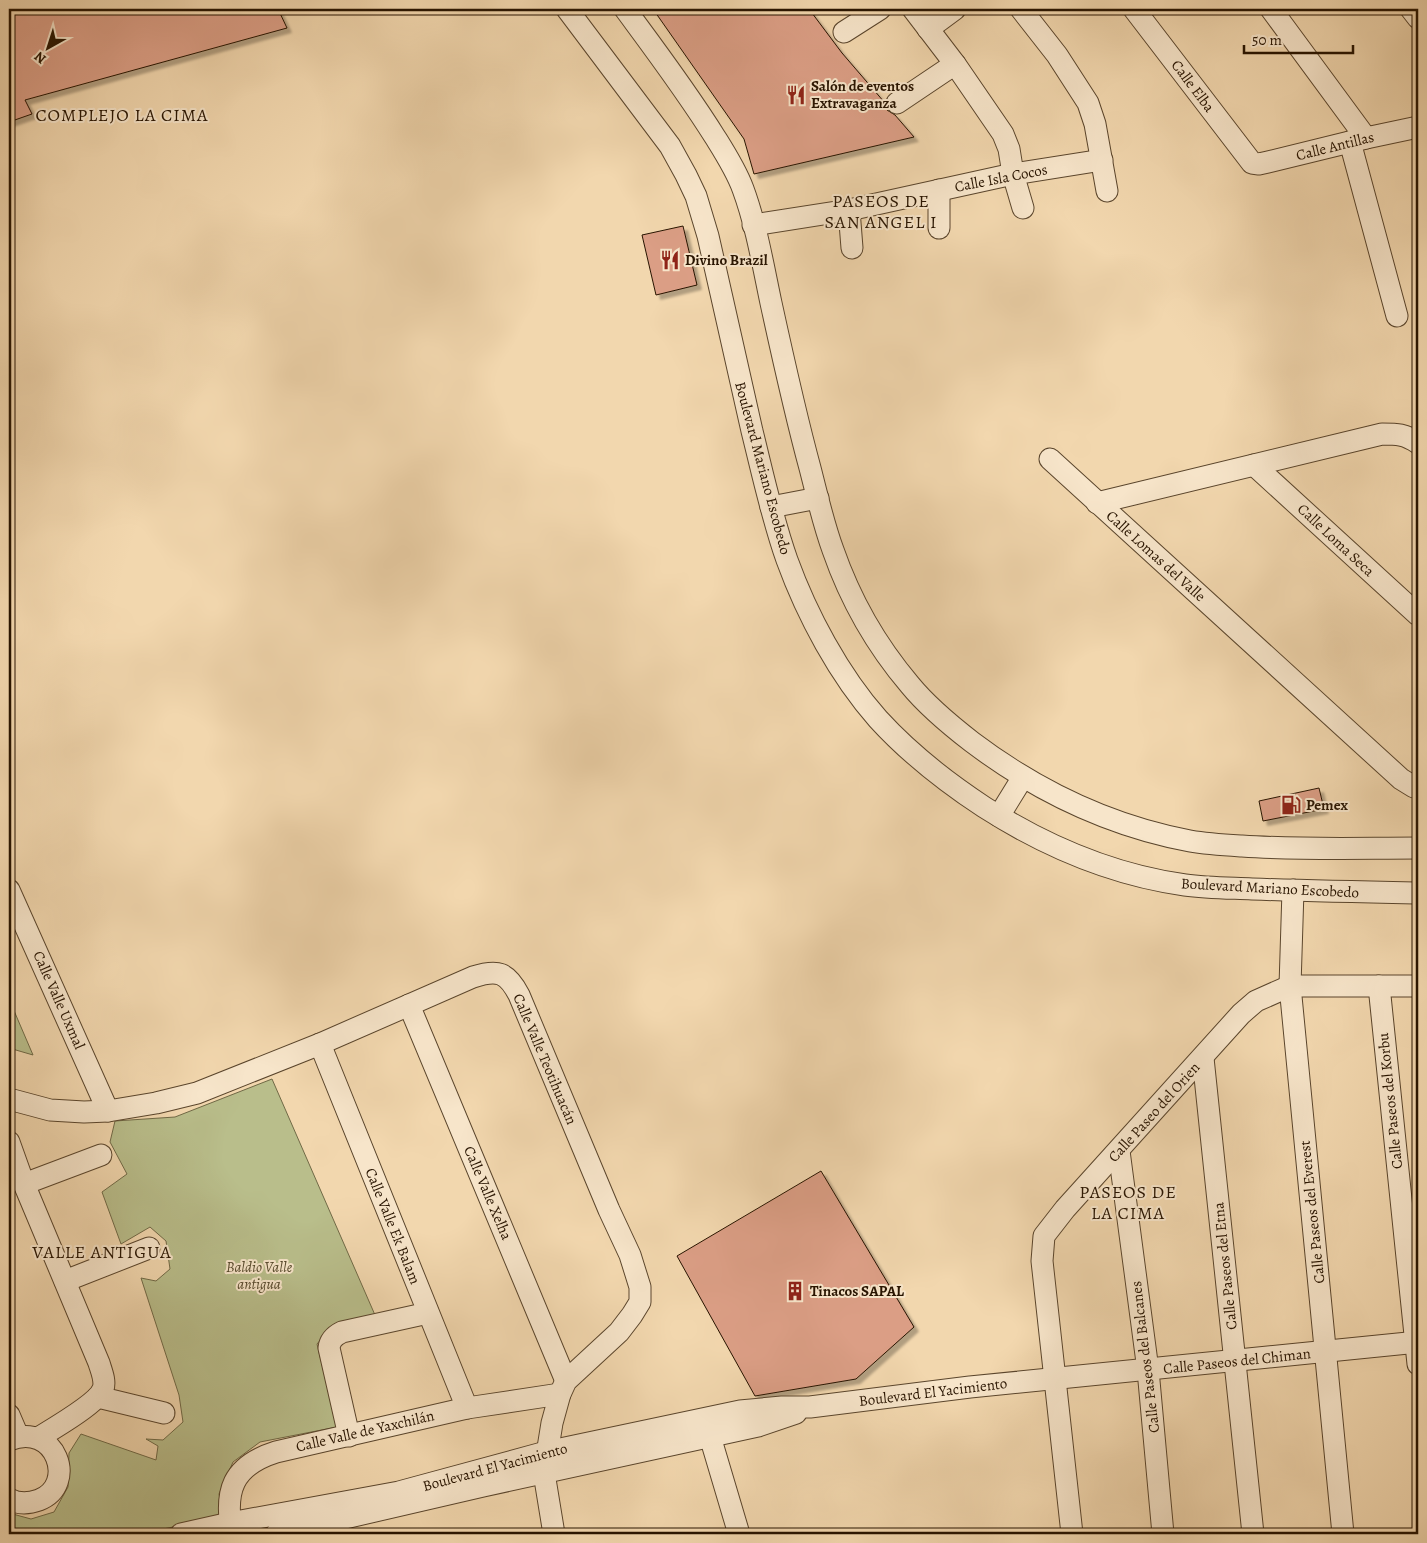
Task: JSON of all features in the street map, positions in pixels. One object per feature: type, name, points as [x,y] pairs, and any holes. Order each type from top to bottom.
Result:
[{"type":"street","points":[[625,9],[680,84],[727,156],[742,187],[753,225],[792,402],[833,549],[855,603],[882,648],[910,686],[947,723],[988,754],[1023,777],[1062,799],[1102,817],[1147,832],[1193,842],[1276,849],[1418,848]]},
{"type":"street","points":[[844,32],[880,9]]},
{"type":"street","points":[[913,9],[955,64],[1002,134],[1009,149],[1013,174],[1023,208]]},
{"type":"street","points":[[928,29],[955,9]]},
{"type":"street","points":[[1021,9],[1062,62],[1088,103],[1095,124],[1107,191]]},
{"type":"street","name":"Calle Elba","points":[[1134,9],[1252,163]]},
{"type":"street","points":[[1271,9],[1358,140],[1397,316]]},
{"type":"street","points":[[1411,9],[1418,18]]},
{"type":"street","name":"Boulevard Mariano Escobedo","points":[[574,11],[670,146],[696,196],[708,236],[771,507],[788,561],[816,626],[844,673],[877,718],[916,756],[959,791],[1038,839],[1088,860],[1141,877],[1187,886],[1418,894]]},
{"type":"street","points":[[897,103],[955,64]]},
{"type":"street","name":"Calle Antillas","points":[[1252,163],[1259,164],[1418,127]]},
{"type":"street","name":"Calle Isla Cocos","points":[[753,225],[848,210],[1013,174],[1102,160]]},
{"type":"street","points":[[939,190],[939,228]]},
{"type":"street","points":[[848,210],[852,248]]},
{"type":"street","name":"Calle Lomas del Valle","points":[[1097,503],[1382,434],[1408,436],[1418,442]]},
{"type":"street","points":[[1050,459],[1097,503]]},
{"type":"street","name":"Calle Loma Seca","points":[[1254,465],[1418,616]]},
{"type":"street","points":[[771,507],[818,498]]},
{"type":"street","name":"Calle Lomas del Valle","points":[[1097,503],[1401,779],[1414,787],[1418,787]]},
{"type":"street","points":[[998,816],[1023,777]]},
{"type":"street","name":"Calle Valle Uxmal","points":[[9,890],[108,1111]]},
{"type":"street","name":"Calle Paseos del Everest","points":[[1293,890],[1290,986],[1343,1534]]},
{"type":"street","name":"Calle Valle Teotihuacán","points":[[9,1099],[50,1110],[84,1112],[108,1111],[156,1103],[197,1093],[320,1044],[473,977],[494,972],[502,974],[509,978],[519,995],[608,1210],[630,1256],[640,1287],[640,1302],[619,1332],[563,1387]]},
{"type":"street","name":"Calle Paseo del Orien","points":[[1072,1534],[1042,1260],[1044,1236],[1065,1209],[1241,1014],[1256,1001],[1290,986],[1418,986]]},
{"type":"street","name":"Calle Paseos del Korbu","points":[[1378,986],[1418,1364]]},
{"type":"street","name":"Calle Valle Xelha","points":[[409,1005],[563,1387]]},
{"type":"street","name":"Calle Valle Ek Balam","points":[[320,1044],[467,1408]]},
{"type":"street","name":"Calle Paseos del Etna","points":[[1203,1058],[1252,1534]]},
{"type":"street","points":[[9,1142],[24,1184],[99,1362],[103,1378],[103,1389],[98,1397],[69,1419],[21,1438]]},
{"type":"street","name":"Calle Paseos del Balcanes","points":[[1119,1151],[1148,1370],[1163,1534]]},
{"type":"street","points":[[24,1184],[101,1155]]},
{"type":"street","points":[[65,1280],[149,1248]]},
{"type":"street","points":[[349,1436],[329,1348],[330,1342],[342,1332],[428,1313]]},
{"type":"street","name":"Calle Paseos del Chiman","points":[[1055,1378],[1417,1343]]},
{"type":"street","name":"Boulevard El Yacimiento","points":[[180,1534],[231,1529],[545,1462],[707,1427],[764,1408],[810,1407],[898,1395],[1055,1378]]},
{"type":"street","points":[[554,1534],[545,1462],[563,1387]]},
{"type":"street","name":"Calle Valle de Yaxchilán","points":[[231,1529],[229,1500],[232,1488],[248,1464],[260,1457],[563,1387]]},
{"type":"street","points":[[98,1397],[164,1413]]},
{"type":"street","points":[[9,1415],[21,1438],[47,1444],[54,1452],[59,1472],[56,1483],[42,1499],[32,1503],[21,1503],[9,1498]]},
{"type":"street","points":[[707,1427],[738,1534]]},
{"type":"street","name":"Boulevard El Yacimiento","points":[[276,1534],[545,1462]]},
{"type":"green space","points":[[9,999],[33,1055],[9,1048]]},
{"type":"green space","name":"Baldio Valle antigua","points":[[272,1079],[375,1315],[334,1324],[317,1344],[337,1427],[260,1442],[233,1462],[219,1494],[223,1517],[138,1534],[9,1534],[9,1513],[31,1519],[54,1512],[68,1487],[69,1453],[81,1434],[156,1460],[158,1446],[146,1439],[163,1440],[183,1422],[179,1395],[141,1278],[156,1281],[170,1269],[166,1241],[150,1227],[121,1244],[102,1192],[127,1174],[110,1142],[115,1121],[175,1117]]},
{"type":"building","points":[[9,9],[278,9],[287,28],[25,100],[32,114],[9,122]]},
{"type":"building","name":"Salón de eventos Extravaganza","points":[[653,9],[809,9],[842,53],[885,103],[887,110],[895,115],[914,137],[754,174],[744,139]]},
{"type":"building","name":"Divino Brazil","points":[[683,226],[697,285],[656,295],[642,235]]},
{"type":"building","name":"Pemex","points":[[1319,788],[1324,809],[1263,821],[1259,801]]},
{"type":"building","name":"Tinacos SAPAL","points":[[821,1171],[914,1327],[856,1379],[755,1396],[677,1256]]},
{"type":"place","name":"Salón de eventos Extravaganza","points":[[796,95]]},
{"type":"place","name":"Divino Brazil","points":[[670,260]]},
{"type":"place","name":"Pemex","points":[[1291,805]]},
{"type":"place","name":"Tinacos SAPAL","points":[[795,1291]]},
{"type":"district","name":"COMPLEJO LA CIMA","points":[[122,115]]},
{"type":"district","name":"PASEOS DE SAN ANGEL I","points":[[881,211]]},
{"type":"district","name":"PASEOS DE LA CIMA","points":[[1128,1202]]},
{"type":"district","name":"VALLE ANTIGUA","points":[[102,1252]]}]
